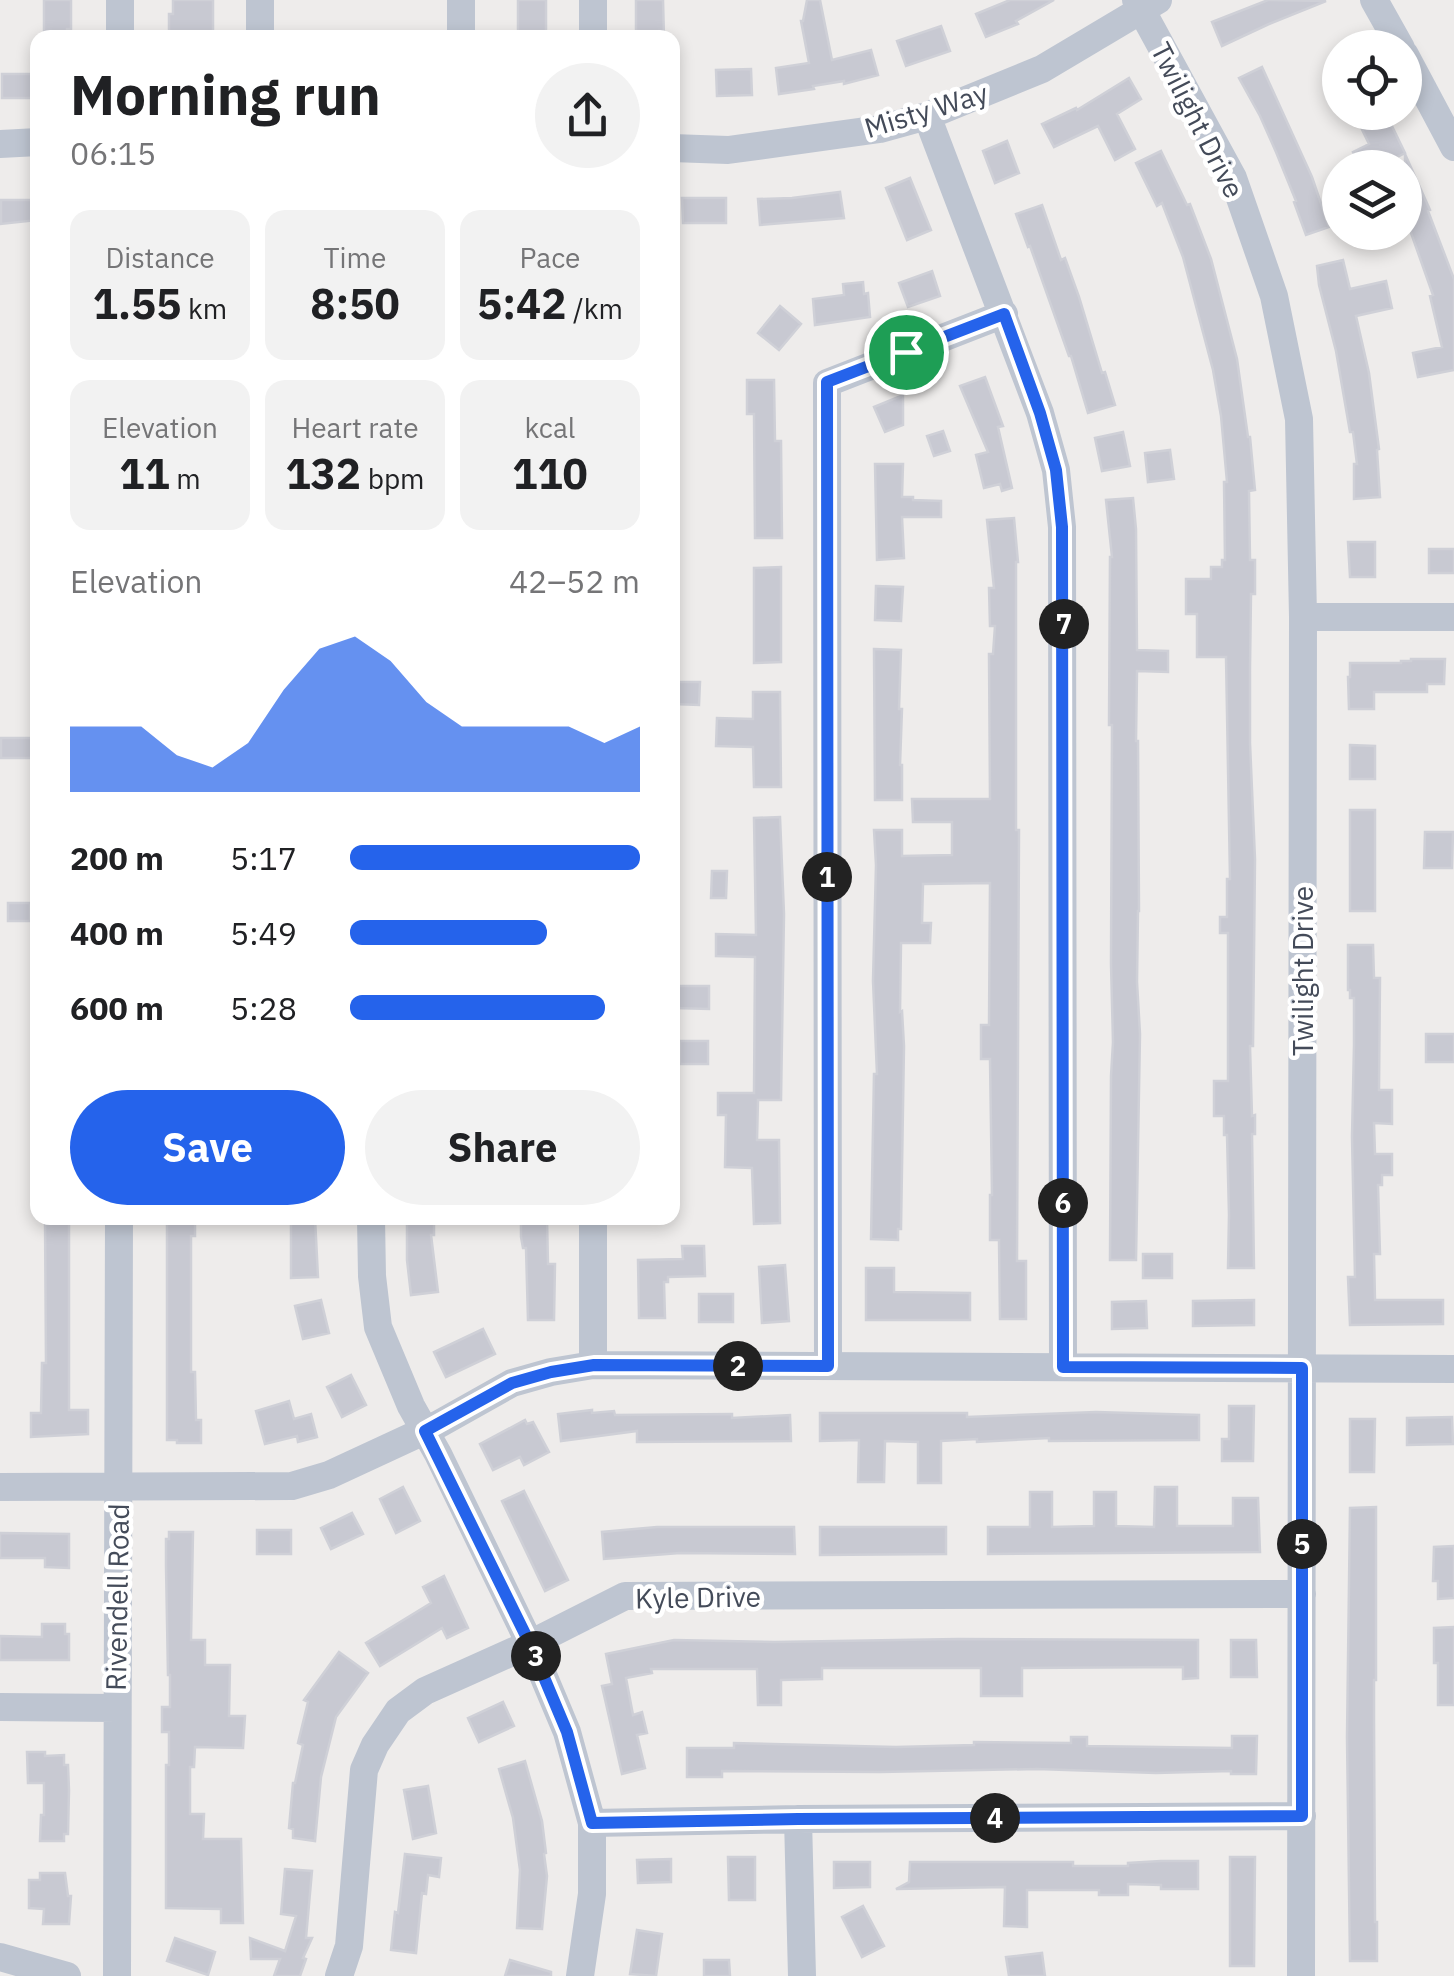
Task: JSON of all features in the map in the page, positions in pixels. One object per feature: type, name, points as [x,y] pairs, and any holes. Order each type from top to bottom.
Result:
[{"type":"street","points":[[120,0],[120,30]]},
{"type":"street","points":[[260,0],[260,30]]},
{"type":"street","points":[[461,0],[461,30]]},
{"type":"street","points":[[594,0],[594,30]]},
{"type":"street","points":[[1374,0],[1390,30]]},
{"type":"street","name":"Misty Way","points":[[680,148],[728,150],[880,129],[927,116],[1042,69],[1145,3]]},
{"type":"street","name":"Twilight Drive","points":[[1145,3],[1233,178],[1274,296],[1299,419],[1303,617],[1301,1976]]},
{"type":"street","points":[[1422,88],[1454,147]]},
{"type":"street","points":[[927,116],[1004,314],[1056,470],[1062,527],[1063,1367]]},
{"type":"street","points":[[0,144],[30,142]]},
{"type":"street","points":[[828,1366],[827,382],[1004,314]]},
{"type":"street","points":[[1303,617],[1454,617]]},
{"type":"street","name":"Rivendell Road","points":[[116,1976],[119,1225]]},
{"type":"street","points":[[371,1225],[378,1327],[411,1406],[530,1644],[567,1732],[592,1823],[592,1894],[580,1976]]},
{"type":"street","points":[[593,1225],[594,1365]]},
{"type":"street","points":[[0,1487],[292,1486],[328,1475],[425,1431],[512,1383],[594,1365],[1454,1368]]},
{"type":"street","name":"Kyle Drive","points":[[339,1976],[350,1946],[364,1770],[398,1711],[425,1691],[625,1596],[1302,1594]]},
{"type":"street","points":[[0,1707],[116,1708]]},
{"type":"street","points":[[592,1823],[1302,1816]]},
{"type":"street","points":[[798,1819],[802,1976]]},
{"type":"street","points":[[0,1956],[67,1976]]},
{"type":"building","points":[[44,0],[71,0],[71,29],[44,30]]},
{"type":"building","points":[[173,0],[213,0],[213,30],[169,30],[169,14],[173,14]]},
{"type":"building","points":[[518,0],[546,0],[546,30],[518,30]]},
{"type":"building","points":[[636,0],[663,0],[664,30],[636,30]]},
{"type":"building","points":[[807,0],[820,0],[832,60],[871,50],[878,75],[779,94],[776,68],[809,63],[801,21]]},
{"type":"building","points":[[1010,0],[1054,0],[1016,21],[1018,24],[986,37],[976,14]]},
{"type":"building","points":[[1268,0],[1326,1],[1222,46],[1212,22]]},
{"type":"building","points":[[941,26],[950,51],[906,66],[897,41]]},
{"type":"building","points":[[1262,67],[1312,177],[1322,206],[1322,229],[1306,235],[1276,152],[1239,78]]},
{"type":"building","points":[[751,69],[752,95],[717,96],[716,70]]},
{"type":"building","points":[[2,74],[30,74],[30,98],[2,98]]},
{"type":"building","points":[[1129,78],[1141,99],[1117,114],[1135,149],[1115,160],[1098,126],[1054,147],[1042,124],[1077,110]]},
{"type":"building","points":[[1362,130],[1394,130],[1404,150],[1357,150],[1369,144]]},
{"type":"building","points":[[1007,141],[1019,173],[995,183],[983,151]]},
{"type":"building","points":[[1161,151],[1187,205],[1190,204],[1211,259],[1237,359],[1255,490],[1249,491],[1250,560],[1255,560],[1250,667],[1255,859],[1250,1046],[1252,1116],[1255,1115],[1254,1268],[1228,1268],[1227,1135],[1224,1116],[1214,1116],[1214,1081],[1228,1081],[1228,933],[1220,933],[1220,917],[1227,917],[1230,879],[1226,657],[1197,657],[1197,614],[1186,614],[1186,579],[1211,579],[1211,567],[1222,567],[1225,560],[1227,482],[1213,370],[1183,257],[1162,203],[1157,206],[1136,163]]},
{"type":"building","points":[[910,178],[931,230],[907,240],[886,188]]},
{"type":"building","points":[[840,192],[844,218],[760,225],[758,199]]},
{"type":"building","points":[[1422,192],[1454,279],[1454,370],[1418,377],[1413,353],[1442,347],[1430,296],[1433,295],[1417,250],[1422,250]]},
{"type":"building","points":[[682,198],[726,198],[726,223],[683,223]]},
{"type":"building","points":[[1,200],[30,200],[30,221],[1,224]]},
{"type":"building","points":[[1042,205],[1061,260],[1065,258],[1115,405],[1088,413],[1071,356],[1016,214]]},
{"type":"building","points":[[1343,260],[1350,289],[1386,281],[1392,308],[1356,316],[1369,373],[1379,449],[1380,497],[1354,499],[1357,464],[1353,432],[1319,285],[1317,266]]},
{"type":"building","points":[[932,271],[940,296],[908,307],[899,283]]},
{"type":"building","points":[[863,282],[870,317],[815,325],[813,299],[844,295],[843,284]]},
{"type":"building","points":[[780,306],[801,324],[779,350],[758,333]]},
{"type":"building","points":[[985,377],[1003,426],[998,427],[1012,488],[1002,491],[1000,484],[984,488],[976,455],[988,452],[960,386]]},
{"type":"building","points":[[747,380],[774,380],[775,441],[781,441],[782,538],[755,538],[754,414],[747,414]]},
{"type":"building","points":[[903,395],[903,425],[885,432],[874,407]]},
{"type":"building","points":[[943,431],[950,451],[934,456],[927,436]]},
{"type":"building","points":[[1123,432],[1130,466],[1102,471],[1095,438]]},
{"type":"building","points":[[1170,450],[1174,479],[1148,482],[1145,453]]},
{"type":"building","points":[[875,464],[903,464],[902,497],[941,501],[941,517],[902,517],[904,558],[877,560]]},
{"type":"building","points":[[1133,498],[1137,650],[1168,651],[1168,672],[1137,671],[1140,1034],[1136,1260],[1110,1260],[1112,557],[1106,500]]},
{"type":"building","points":[[1014,518],[1018,562],[1017,1261],[1026,1261],[1026,1319],[1000,1319],[999,1240],[990,1240],[990,1059],[981,1059],[981,1025],[989,1025],[990,883],[923,884],[922,923],[931,923],[930,943],[901,943],[901,1229],[898,1240],[871,1239],[877,1074],[874,830],[902,830],[902,856],[952,855],[952,822],[913,822],[912,799],[990,799],[989,654],[993,654],[995,626],[990,626],[989,588],[994,588],[987,520]]},
{"type":"building","points":[[1348,542],[1375,542],[1375,577],[1350,577]]},
{"type":"building","points":[[1429,549],[1454,549],[1454,573],[1429,573]]},
{"type":"building","points":[[781,567],[781,662],[754,663],[754,568]]},
{"type":"building","points":[[876,586],[903,587],[901,621],[875,620]]},
{"type":"building","points":[[874,649],[901,650],[902,800],[875,800]]},
{"type":"building","points":[[1411,659],[1445,659],[1444,684],[1427,684],[1427,692],[1374,692],[1374,709],[1349,709],[1350,663],[1401,663]]},
{"type":"building","points":[[680,682],[700,682],[699,705],[680,704]]},
{"type":"building","points":[[753,692],[780,692],[781,787],[754,787],[753,747],[716,746],[717,718],[753,719]]},
{"type":"building","points":[[1,738],[30,738],[30,758],[1,758]]},
{"type":"building","points":[[1350,745],[1375,746],[1375,779],[1350,779]]},
{"type":"building","points":[[1350,810],[1375,810],[1375,911],[1350,911]]},
{"type":"building","points":[[780,817],[784,914],[781,1100],[758,1100],[757,1140],[779,1140],[780,1223],[754,1224],[752,1168],[725,1167],[726,1115],[718,1115],[718,1093],[754,1093],[755,957],[716,956],[716,934],[756,935],[754,818]]},
{"type":"building","points":[[1425,832],[1453,832],[1452,868],[1424,868]]},
{"type":"building","points":[[712,871],[727,871],[726,898],[711,898]]},
{"type":"building","points":[[8,903],[30,903],[30,921],[8,921]]},
{"type":"building","points":[[1348,945],[1373,945],[1374,978],[1380,978],[1379,1090],[1392,1090],[1392,1124],[1374,1123],[1375,1154],[1392,1154],[1392,1175],[1382,1175],[1382,1185],[1378,1185],[1380,1254],[1374,1254],[1375,1300],[1443,1300],[1443,1324],[1350,1325],[1348,1277],[1355,1277],[1354,998],[1350,998],[1348,990]]},
{"type":"building","points":[[680,986],[709,986],[709,1009],[680,1008]]},
{"type":"building","points":[[1426,1034],[1454,1034],[1454,1062],[1426,1062]]},
{"type":"building","points":[[680,1041],[708,1041],[708,1064],[680,1064]]},
{"type":"building","points":[[45,1225],[69,1225],[69,1410],[88,1410],[88,1434],[31,1437],[31,1413],[41,1413],[42,1363],[46,1363]]},
{"type":"building","points":[[167,1225],[195,1225],[195,1236],[191,1236],[191,1372],[195,1372],[196,1420],[201,1420],[201,1443],[167,1440]]},
{"type":"building","points":[[291,1225],[315,1225],[318,1277],[291,1278]]},
{"type":"building","points":[[407,1225],[434,1225],[431,1235],[438,1292],[411,1295]]},
{"type":"building","points":[[521,1225],[547,1225],[548,1264],[555,1264],[554,1320],[528,1320],[526,1248]]},
{"type":"building","points":[[682,1246],[704,1246],[705,1276],[668,1277],[668,1282],[664,1282],[665,1318],[639,1318],[638,1260],[683,1259]]},
{"type":"building","points":[[1143,1254],[1172,1254],[1172,1278],[1143,1278]]},
{"type":"building","points":[[785,1265],[789,1321],[762,1323],[759,1267]]},
{"type":"building","points":[[866,1268],[894,1268],[894,1292],[970,1293],[970,1320],[866,1320]]},
{"type":"building","points":[[699,1294],[733,1294],[733,1322],[699,1322]]},
{"type":"building","points":[[321,1300],[329,1333],[303,1339],[295,1306]]},
{"type":"building","points":[[1254,1300],[1254,1325],[1193,1326],[1193,1301]]},
{"type":"building","points":[[1146,1301],[1147,1328],[1112,1329],[1112,1302]]},
{"type":"building","points":[[483,1329],[495,1354],[446,1377],[434,1352]]},
{"type":"building","points":[[351,1375],[366,1405],[342,1417],[327,1387]]},
{"type":"building","points":[[289,1401],[294,1419],[311,1414],[317,1437],[298,1442],[297,1436],[265,1444],[256,1411]]},
{"type":"building","points":[[1229,1406],[1254,1406],[1253,1461],[1222,1461],[1222,1439],[1229,1439]]},
{"type":"building","points":[[614,1411],[615,1415],[732,1414],[732,1418],[790,1415],[791,1441],[637,1442],[637,1431],[561,1441],[558,1414]]},
{"type":"building","points":[[1096,1412],[1199,1415],[1199,1440],[941,1441],[941,1483],[918,1483],[918,1442],[885,1441],[884,1482],[858,1482],[859,1440],[820,1441],[820,1413],[967,1413],[967,1417]]},
{"type":"building","points":[[1452,1417],[1453,1444],[1407,1445],[1407,1418]]},
{"type":"building","points":[[1350,1419],[1375,1419],[1374,1472],[1350,1472]]},
{"type":"building","points":[[525,1420],[527,1424],[533,1422],[549,1452],[524,1465],[520,1457],[493,1470],[480,1444]]},
{"type":"building","points":[[403,1487],[420,1521],[396,1533],[380,1499]]},
{"type":"building","points":[[1155,1487],[1177,1487],[1177,1526],[1233,1526],[1233,1498],[1258,1498],[1260,1552],[988,1554],[988,1527],[1030,1527],[1030,1492],[1052,1492],[1052,1527],[1094,1526],[1094,1492],[1116,1492],[1116,1526],[1154,1527]]},
{"type":"building","points":[[524,1491],[568,1580],[545,1591],[502,1501]]},
{"type":"building","points":[[1376,1507],[1377,1961],[1350,1961],[1350,1508]]},
{"type":"building","points":[[352,1513],[363,1534],[331,1549],[321,1528]]},
{"type":"building","points":[[657,1527],[794,1527],[795,1554],[680,1553],[604,1559],[602,1532]]},
{"type":"building","points":[[820,1527],[946,1527],[946,1554],[820,1555]]},
{"type":"building","points":[[257,1530],[291,1530],[291,1554],[257,1554]]},
{"type":"building","points":[[169,1532],[193,1532],[191,1640],[205,1640],[205,1665],[230,1665],[229,1716],[245,1716],[243,1748],[195,1747],[194,1767],[190,1767],[190,1814],[204,1814],[203,1839],[241,1839],[243,1923],[221,1923],[221,1909],[166,1908],[169,1732],[162,1732],[162,1707],[170,1707],[166,1566]]},
{"type":"building","points":[[0,1533],[69,1534],[69,1568],[45,1567],[45,1558],[0,1558]]},
{"type":"building","points":[[1454,1546],[1454,1598],[1438,1599],[1438,1581],[1433,1581],[1434,1547]]},
{"type":"building","points":[[444,1576],[468,1628],[447,1638],[442,1628],[380,1666],[366,1643],[431,1603],[423,1587]]},
{"type":"building","points":[[42,1624],[65,1624],[69,1660],[0,1660],[0,1636],[42,1637]]},
{"type":"building","points":[[1454,1627],[1454,1705],[1438,1705],[1434,1628]]},
{"type":"building","points":[[674,1640],[1198,1640],[1198,1678],[1183,1679],[1183,1667],[1022,1668],[1022,1696],[981,1696],[981,1668],[822,1668],[822,1679],[781,1680],[781,1705],[758,1705],[757,1669],[651,1669],[652,1673],[626,1678],[633,1715],[642,1712],[647,1733],[637,1735],[645,1768],[622,1774],[602,1686],[612,1684],[606,1654]]},
{"type":"building","points":[[1231,1640],[1256,1640],[1257,1677],[1231,1677]]},
{"type":"building","points":[[339,1652],[368,1673],[336,1717],[321,1777],[315,1841],[293,1838],[293,1829],[289,1828],[293,1783],[303,1745],[298,1743],[308,1702],[304,1700]]},
{"type":"building","points":[[503,1702],[514,1726],[479,1742],[468,1718]]},
{"type":"building","points":[[1232,1736],[1257,1736],[1256,1774],[1037,1769],[722,1771],[722,1777],[687,1777],[687,1748],[734,1748],[734,1743],[896,1747],[974,1742],[1071,1743],[1071,1737],[1087,1737],[1087,1746],[1232,1748]]},
{"type":"building","points":[[27,1752],[64,1755],[69,1790],[68,1834],[64,1834],[64,1841],[40,1841],[44,1783],[28,1783]]},
{"type":"building","points":[[525,1761],[542,1821],[546,1853],[542,1929],[517,1928],[520,1870],[513,1818],[499,1769]]},
{"type":"building","points":[[428,1786],[436,1833],[413,1839],[404,1790]]},
{"type":"building","points":[[405,1854],[441,1858],[439,1877],[428,1875],[426,1894],[422,1893],[416,1953],[391,1950]]},
{"type":"building","points":[[728,1857],[755,1857],[755,1900],[729,1900]]},
{"type":"building","points":[[1230,1857],[1255,1857],[1254,1966],[1230,1966]]},
{"type":"building","points":[[671,1859],[671,1882],[638,1883],[637,1860]]},
{"type":"building","points":[[1198,1861],[1198,1889],[1128,1884],[1128,1895],[1099,1895],[1099,1890],[1027,1890],[1027,1927],[1004,1926],[1005,1887],[896,1889],[909,1882],[910,1862],[1128,1866]]},
{"type":"building","points":[[834,1862],[870,1862],[870,1887],[834,1888]]},
{"type":"building","points":[[285,1869],[312,1871],[306,1938],[312,1938],[300,1976],[274,1976],[280,1959],[251,1959],[250,1938],[285,1951],[296,1916],[281,1914]]},
{"type":"building","points":[[40,1873],[65,1873],[71,1896],[69,1924],[43,1924],[44,1909],[29,1908],[29,1880],[40,1880]]},
{"type":"building","points":[[863,1906],[884,1946],[862,1957],[842,1917]]},
{"type":"building","points":[[637,1930],[662,1934],[656,1976],[630,1974]]},
{"type":"building","points":[[175,1938],[215,1952],[208,1975],[167,1961]]},
{"type":"building","points":[[1042,1953],[1045,1976],[1009,1976],[1006,1957]]},
{"type":"building","points":[[510,1960],[551,1972],[551,1976],[505,1976]]},
{"type":"building","points":[[704,1960],[729,1960],[730,1976],[704,1976]]},
{"type":"route","points":[[1004,314],[1056,470],[1064,587],[1063,1367],[1302,1368],[1302,1816],[592,1823],[567,1732],[530,1644],[425,1431],[512,1383],[570,1368],[828,1366],[827,382],[906,352],[1004,314]]}]
